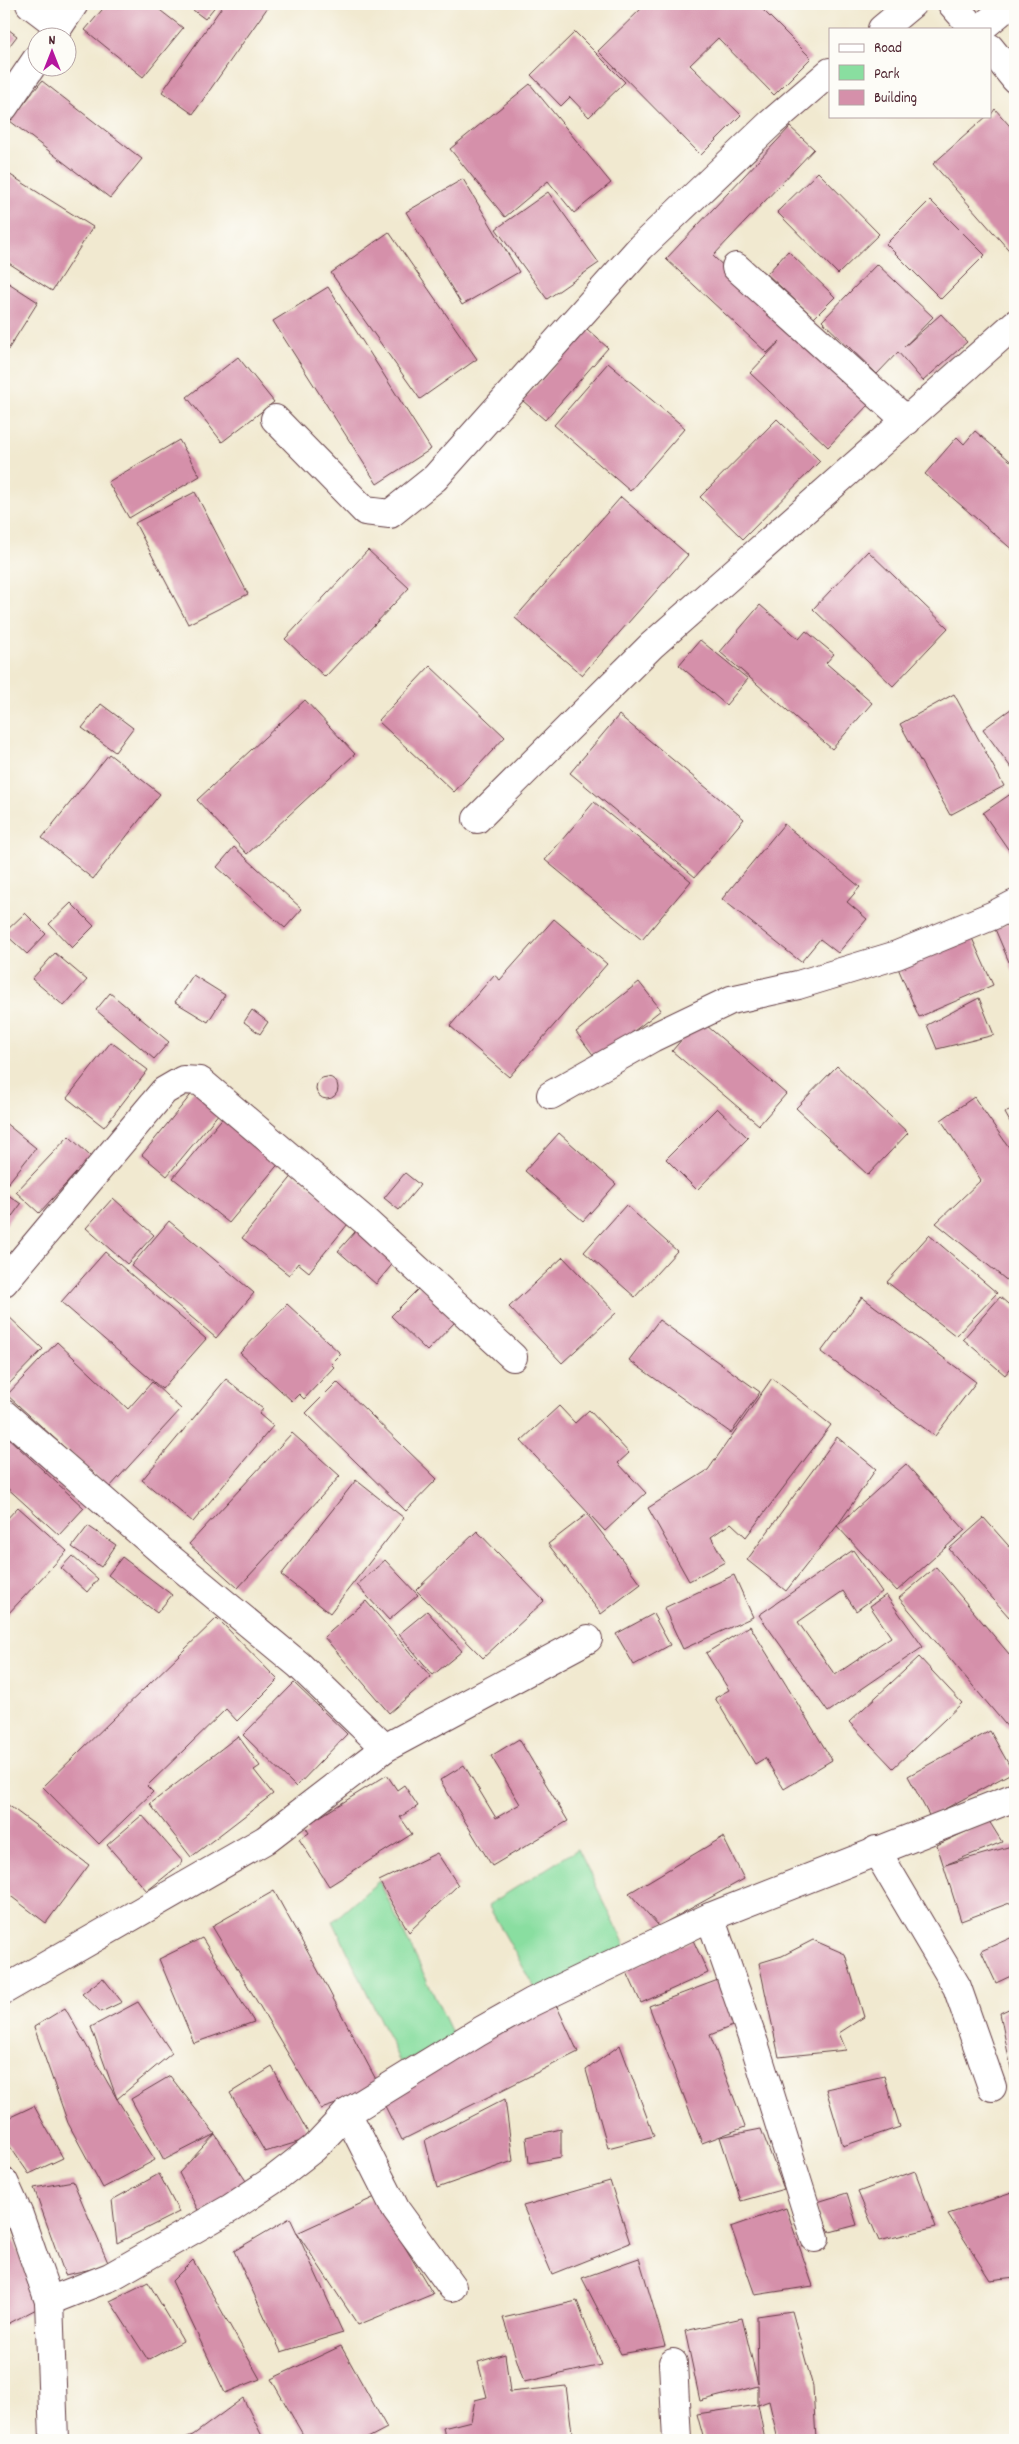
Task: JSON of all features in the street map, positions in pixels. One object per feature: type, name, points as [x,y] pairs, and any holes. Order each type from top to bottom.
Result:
[{"type":"street","points":[[30,4],[51,28]]},
{"type":"street","points":[[58,28],[74,4]]},
{"type":"street","points":[[883,28],[912,4]]},
{"type":"street","points":[[952,4],[973,28]]},
{"type":"street","points":[[981,28],[1010,4]]},
{"type":"street","points":[[992,50],[1015,79]]},
{"type":"street","points":[[4,107],[28,72]]},
{"type":"street","points":[[275,419],[365,511],[390,514],[435,478],[641,248],[770,122],[829,73]]},
{"type":"street","points":[[736,267],[907,422]]},
{"type":"street","points":[[477,819],[651,646],[907,422],[1015,324]]},
{"type":"street","points":[[551,1094],[652,1038],[730,1000],[798,985],[897,955],[994,915],[1015,904]]},
{"type":"street","points":[[4,1282],[164,1091],[183,1080],[200,1081],[364,1220],[513,1357]]},
{"type":"street","points":[[4,1414],[166,1555],[300,1665],[385,1748]]},
{"type":"street","points":[[4,1990],[265,1840],[385,1748],[588,1639]]},
{"type":"street","points":[[49,2301],[110,2277],[231,2208],[314,2148],[347,2113],[477,2032],[532,2002],[710,1917],[876,1850],[1015,1797]]},
{"type":"street","points":[[876,1850],[957,1987],[992,2088]]},
{"type":"street","points":[[710,1917],[754,2043],[815,2238]]},
{"type":"street","points":[[347,2113],[396,2210],[452,2287]]},
{"type":"street","points":[[4,2182],[19,2215],[49,2301],[54,2440]]},
{"type":"street","points":[[673,2363],[677,2440]]},
{"type":"green space","points":[[578,1849],[628,1951],[536,1990],[488,1905]]},
{"type":"green space","points":[[379,1881],[456,2041],[400,2062],[333,1921]]},
{"type":"building","points":[[107,4],[152,4],[183,28],[143,77],[85,30]]},
{"type":"building","points":[[185,4],[217,4],[205,19]]},
{"type":"building","points":[[224,4],[270,4],[193,114],[162,92]]},
{"type":"building","points":[[646,4],[757,4],[811,58],[774,95],[718,38],[690,65],[741,115],[701,155],[598,51]]},
{"type":"building","points":[[4,26],[17,36],[4,53]]},
{"type":"building","points":[[575,32],[625,82],[589,117],[570,97],[561,106],[531,75]]},
{"type":"building","points":[[42,81],[142,159],[110,198],[10,121]]},
{"type":"building","points":[[530,84],[611,183],[574,213],[548,181],[505,217],[450,149]]},
{"type":"building","points":[[995,109],[1015,132],[1015,257],[933,164],[985,118],[992,118],[992,113]]},
{"type":"building","points":[[790,127],[814,149],[713,256],[869,404],[828,447],[750,373],[780,341],[767,353],[666,259]]},
{"type":"building","points":[[4,171],[93,227],[52,291],[4,260]]},
{"type":"building","points":[[818,172],[879,234],[838,274],[777,212]]},
{"type":"building","points":[[463,179],[519,272],[462,305],[406,212]]},
{"type":"building","points":[[548,192],[599,263],[547,299],[496,229]]},
{"type":"building","points":[[930,200],[985,255],[941,299],[886,244]]},
{"type":"building","points":[[389,232],[477,359],[420,399],[331,273]]},
{"type":"building","points":[[788,251],[835,297],[814,318],[767,274]]},
{"type":"building","points":[[877,264],[933,317],[904,347],[941,314],[967,342],[923,381],[898,352],[877,374],[822,321]]},
{"type":"building","points":[[4,280],[38,302],[4,356]]},
{"type":"building","points":[[328,287],[431,449],[377,484],[273,321]]},
{"type":"building","points":[[587,329],[608,348],[545,420],[523,401]]},
{"type":"building","points":[[238,357],[274,402],[222,442],[187,397]]},
{"type":"building","points":[[608,363],[685,428],[630,491],[554,425]]},
{"type":"building","points":[[777,419],[820,461],[743,539],[700,497]]},
{"type":"building","points":[[975,431],[1015,465],[1015,552],[925,474],[957,437],[964,444]]},
{"type":"building","points":[[179,440],[200,476],[129,518],[108,482]]},
{"type":"building","points":[[195,492],[248,594],[188,624],[135,523]]},
{"type":"building","points":[[621,497],[688,555],[582,675],[515,618]]},
{"type":"building","points":[[368,550],[409,588],[325,677],[285,639]]},
{"type":"building","points":[[868,551],[948,628],[893,686],[813,609]]},
{"type":"building","points":[[760,605],[799,639],[806,631],[834,654],[826,663],[872,703],[832,749],[720,652]]},
{"type":"building","points":[[700,640],[748,679],[726,705],[679,665]]},
{"type":"building","points":[[430,666],[505,737],[454,792],[378,721]]},
{"type":"building","points":[[954,694],[1004,786],[950,815],[900,724]]},
{"type":"building","points":[[305,700],[355,754],[247,854],[197,800]]},
{"type":"building","points":[[101,704],[133,728],[115,752],[82,728]]},
{"type":"building","points":[[1015,706],[1015,773],[983,729]]},
{"type":"building","points":[[619,715],[744,819],[695,877],[570,773]]},
{"type":"building","points":[[109,754],[160,794],[93,879],[42,838]]},
{"type":"building","points":[[1015,791],[1015,859],[983,813]]},
{"type":"building","points":[[594,802],[691,881],[642,940],[545,860]]},
{"type":"building","points":[[784,824],[860,887],[847,902],[867,919],[838,953],[820,939],[801,962],[722,899]]},
{"type":"building","points":[[234,847],[302,909],[285,928],[217,867]]},
{"type":"building","points":[[71,903],[94,926],[72,948],[49,924]]},
{"type":"building","points":[[25,913],[46,934],[27,954],[4,933]]},
{"type":"building","points":[[554,919],[607,964],[509,1077],[450,1026],[494,975],[500,980]]},
{"type":"building","points":[[1015,921],[1015,976],[995,929]]},
{"type":"building","points":[[971,936],[993,985],[919,1017],[898,968]]},
{"type":"building","points":[[55,953],[87,980],[64,1006],[32,979]]},
{"type":"building","points":[[193,975],[225,995],[208,1022],[175,1002]]},
{"type":"building","points":[[639,982],[661,1010],[597,1060],[576,1032]]},
{"type":"building","points":[[110,993],[169,1042],[154,1059],[96,1010]]},
{"type":"building","points":[[979,998],[994,1035],[937,1049],[927,1025]]},
{"type":"building","points":[[252,1010],[268,1022],[260,1034],[244,1022]]},
{"type":"building","points":[[699,1019],[786,1094],[759,1125],[672,1051]]},
{"type":"building","points":[[111,1042],[148,1070],[104,1127],[67,1098]]},
{"type":"building","points":[[837,1066],[908,1133],[868,1175],[796,1108]]},
{"type":"building","points":[[327,1077],[335,1080],[338,1088],[335,1096],[327,1099],[319,1096],[316,1088],[319,1080]]},
{"type":"building","points":[[194,1091],[220,1112],[167,1176],[142,1155]]},
{"type":"building","points":[[974,1097],[1015,1156],[1015,1287],[936,1223],[981,1180],[941,1120]]},
{"type":"building","points":[[717,1108],[748,1138],[697,1190],[666,1159]]},
{"type":"building","points":[[1015,1108],[1015,1131],[1005,1113]]},
{"type":"building","points":[[225,1115],[281,1161],[229,1223],[173,1178]]},
{"type":"building","points":[[4,1122],[36,1148],[5,1187],[4,1186]]},
{"type":"building","points":[[559,1133],[616,1184],[583,1221],[525,1171]]},
{"type":"building","points":[[69,1136],[91,1157],[39,1213],[16,1192]]},
{"type":"building","points":[[405,1173],[420,1185],[399,1210],[384,1198]]},
{"type":"building","points":[[294,1174],[352,1219],[309,1272],[298,1263],[289,1275],[242,1238]]},
{"type":"building","points":[[4,1192],[21,1204],[4,1227]]},
{"type":"building","points":[[113,1198],[154,1235],[127,1264],[86,1228]]},
{"type":"building","points":[[626,1205],[677,1251],[635,1297],[584,1252]]},
{"type":"building","points":[[169,1221],[254,1293],[216,1338],[131,1266]]},
{"type":"building","points":[[363,1223],[400,1255],[376,1284],[338,1251]]},
{"type":"building","points":[[929,1235],[997,1293],[956,1336],[887,1282]]},
{"type":"building","points":[[105,1252],[206,1339],[162,1389],[61,1302]]},
{"type":"building","points":[[563,1257],[616,1313],[562,1363],[509,1307]]},
{"type":"building","points":[[421,1286],[456,1321],[427,1351],[391,1316]]},
{"type":"building","points":[[862,1297],[976,1382],[935,1436],[821,1352]]},
{"type":"building","points":[[1000,1297],[1015,1310],[1015,1363],[1005,1375],[963,1339]]},
{"type":"building","points":[[287,1304],[341,1354],[331,1364],[334,1367],[304,1399],[299,1394],[292,1401],[240,1353]]},
{"type":"building","points":[[6,1314],[43,1349],[4,1389],[4,1315]]},
{"type":"building","points":[[659,1320],[760,1392],[731,1433],[629,1360]]},
{"type":"building","points":[[57,1342],[128,1409],[152,1382],[181,1409],[109,1488],[7,1395]]},
{"type":"building","points":[[772,1378],[831,1425],[746,1537],[731,1523],[711,1537],[725,1562],[689,1581],[648,1508],[708,1470]]},
{"type":"building","points":[[226,1379],[263,1409],[259,1414],[273,1426],[193,1522],[142,1480]]},
{"type":"building","points":[[337,1382],[437,1479],[406,1511],[306,1413]]},
{"type":"building","points":[[559,1406],[575,1423],[589,1410],[629,1453],[618,1463],[646,1493],[605,1531],[521,1441]]},
{"type":"building","points":[[292,1433],[340,1476],[238,1588],[189,1544]]},
{"type":"building","points":[[4,1434],[84,1508],[59,1535],[4,1485]]},
{"type":"building","points":[[837,1437],[876,1469],[837,1526],[786,1591],[747,1560]]},
{"type":"building","points":[[906,1464],[965,1530],[897,1591],[837,1526]]},
{"type":"building","points":[[356,1480],[404,1518],[330,1613],[281,1575]]},
{"type":"building","points":[[18,1507],[67,1551],[6,1616],[4,1614],[4,1522]]},
{"type":"building","points":[[587,1514],[641,1584],[601,1614],[548,1544]]},
{"type":"building","points":[[984,1518],[1015,1553],[1015,1611],[1009,1617],[949,1549]]},
{"type":"building","points":[[88,1526],[116,1545],[101,1567],[72,1547]]},
{"type":"building","points":[[477,1531],[544,1601],[483,1658],[416,1590]]},
{"type":"building","points":[[853,1550],[882,1592],[856,1611],[843,1591],[798,1622],[835,1675],[891,1637],[870,1606],[886,1595],[923,1647],[828,1712],[759,1615]]},
{"type":"building","points":[[72,1556],[98,1579],[87,1592],[61,1568]]},
{"type":"building","points":[[122,1557],[172,1595],[157,1613],[108,1575]]},
{"type":"building","points":[[385,1560],[418,1595],[389,1620],[357,1585]]},
{"type":"building","points":[[936,1567],[1015,1661],[1015,1736],[899,1598]]},
{"type":"building","points":[[734,1575],[753,1617],[683,1649],[664,1608]]},
{"type":"building","points":[[366,1601],[431,1677],[389,1713],[324,1637]]},
{"type":"building","points":[[427,1611],[462,1651],[433,1675],[399,1634]]},
{"type":"building","points":[[653,1614],[670,1645],[634,1665],[616,1634]]},
{"type":"building","points":[[217,1618],[278,1680],[237,1721],[226,1709],[147,1786],[153,1792],[99,1844],[43,1787]]},
{"type":"building","points":[[750,1626],[832,1760],[784,1789],[765,1758],[755,1764],[715,1698],[729,1690],[706,1653]]},
{"type":"building","points":[[919,1657],[962,1703],[893,1768],[849,1722]]},
{"type":"building","points":[[294,1683],[347,1734],[296,1787],[243,1735]]},
{"type":"building","points":[[990,1731],[1013,1772],[930,1817],[908,1776]]},
{"type":"building","points":[[238,1736],[260,1766],[254,1770],[273,1794],[191,1857],[150,1804]]},
{"type":"building","points":[[519,1739],[568,1821],[492,1866],[440,1780],[464,1765],[496,1818],[520,1804],[491,1756]]},
{"type":"building","points":[[387,1775],[397,1790],[404,1785],[418,1806],[400,1817],[412,1834],[329,1886],[299,1839],[309,1833],[305,1826]]},
{"type":"building","points":[[4,1802],[89,1865],[46,1923],[4,1891]]},
{"type":"building","points":[[142,1815],[183,1862],[147,1891],[107,1845]]},
{"type":"building","points":[[989,1821],[1002,1842],[945,1865],[1015,1845],[1015,1901],[961,1921],[937,1845]]},
{"type":"building","points":[[723,1837],[744,1879],[659,1926],[629,1893]]},
{"type":"building","points":[[437,1853],[458,1885],[409,1932],[379,1881]]},
{"type":"building","points":[[274,1891],[381,2089],[321,2109],[212,1926]]},
{"type":"building","points":[[1015,1936],[1015,1974],[996,1983],[981,1951]]},
{"type":"building","points":[[202,1938],[254,2022],[194,2043],[159,1959]]},
{"type":"building","points":[[693,1940],[708,1973],[641,2003],[626,1970]]},
{"type":"building","points":[[813,1940],[845,1954],[864,2017],[839,2033],[846,2050],[779,2057],[759,1963],[782,1956]]},
{"type":"building","points":[[103,1978],[122,2002],[101,2012],[82,1994]]},
{"type":"building","points":[[718,1980],[735,2025],[710,2035],[745,2127],[702,2143],[649,2006]]},
{"type":"building","points":[[554,2000],[578,2052],[402,2140],[383,2102]]},
{"type":"building","points":[[138,2002],[172,2053],[117,2099],[91,2027]]},
{"type":"building","points":[[1015,2006],[1015,2084],[1014,2084],[1000,2013]]},
{"type":"building","points":[[65,2008],[117,2099],[155,2160],[103,2188],[68,2123],[34,2027]]},
{"type":"building","points":[[620,2045],[654,2136],[608,2148],[586,2070]]},
{"type":"building","points":[[272,2067],[311,2138],[265,2152],[230,2093]]},
{"type":"building","points":[[170,2076],[215,2134],[164,2160],[131,2099]]},
{"type":"building","points":[[884,2076],[900,2127],[843,2146],[826,2089]]},
{"type":"building","points":[[505,2099],[513,2161],[437,2188],[425,2140]]},
{"type":"building","points":[[34,2106],[63,2158],[29,2174],[4,2138],[4,2120]]},
{"type":"building","points":[[561,2129],[561,2157],[529,2163],[526,2137]]},
{"type":"building","points":[[761,2129],[784,2189],[741,2201],[720,2137]]},
{"type":"building","points":[[215,2134],[248,2184],[200,2214],[179,2173]]},
{"type":"building","points":[[915,2171],[936,2227],[879,2241],[858,2192]]},
{"type":"building","points":[[159,2174],[179,2212],[117,2243],[112,2200]]},
{"type":"building","points":[[73,2181],[109,2265],[65,2275],[34,2188]]},
{"type":"building","points":[[610,2181],[630,2243],[552,2274],[523,2206]]},
{"type":"building","points":[[1015,2192],[1015,2277],[990,2280],[948,2214]]},
{"type":"building","points":[[847,2193],[857,2225],[830,2232],[814,2203]]},
{"type":"building","points":[[375,2197],[433,2294],[358,2325],[297,2233]]},
{"type":"building","points":[[786,2208],[813,2286],[755,2295],[731,2227]]},
{"type":"building","points":[[4,2218],[40,2307],[4,2326]]},
{"type":"building","points":[[290,2218],[343,2333],[281,2352],[234,2251]]},
{"type":"building","points":[[639,2258],[665,2346],[621,2354],[582,2278]]},
{"type":"building","points":[[193,2260],[260,2379],[225,2393],[172,2281]]},
{"type":"building","points":[[148,2282],[183,2341],[148,2360],[110,2301]]},
{"type":"building","points":[[577,2301],[602,2365],[524,2382],[503,2318]]},
{"type":"building","points":[[792,2311],[813,2387],[816,2440],[778,2440],[769,2401],[758,2405],[758,2386],[700,2401],[685,2331],[742,2318],[758,2384],[757,2316]]},
{"type":"building","points":[[341,2346],[387,2428],[364,2440],[306,2440],[271,2379]]},
{"type":"building","points":[[505,2354],[510,2392],[566,2386],[573,2440],[446,2440],[443,2428],[471,2421],[475,2400],[487,2397],[478,2362]]},
{"type":"building","points":[[243,2398],[264,2440],[179,2440],[193,2435]]},
{"type":"building","points":[[758,2405],[765,2440],[704,2440],[697,2414]]}]
